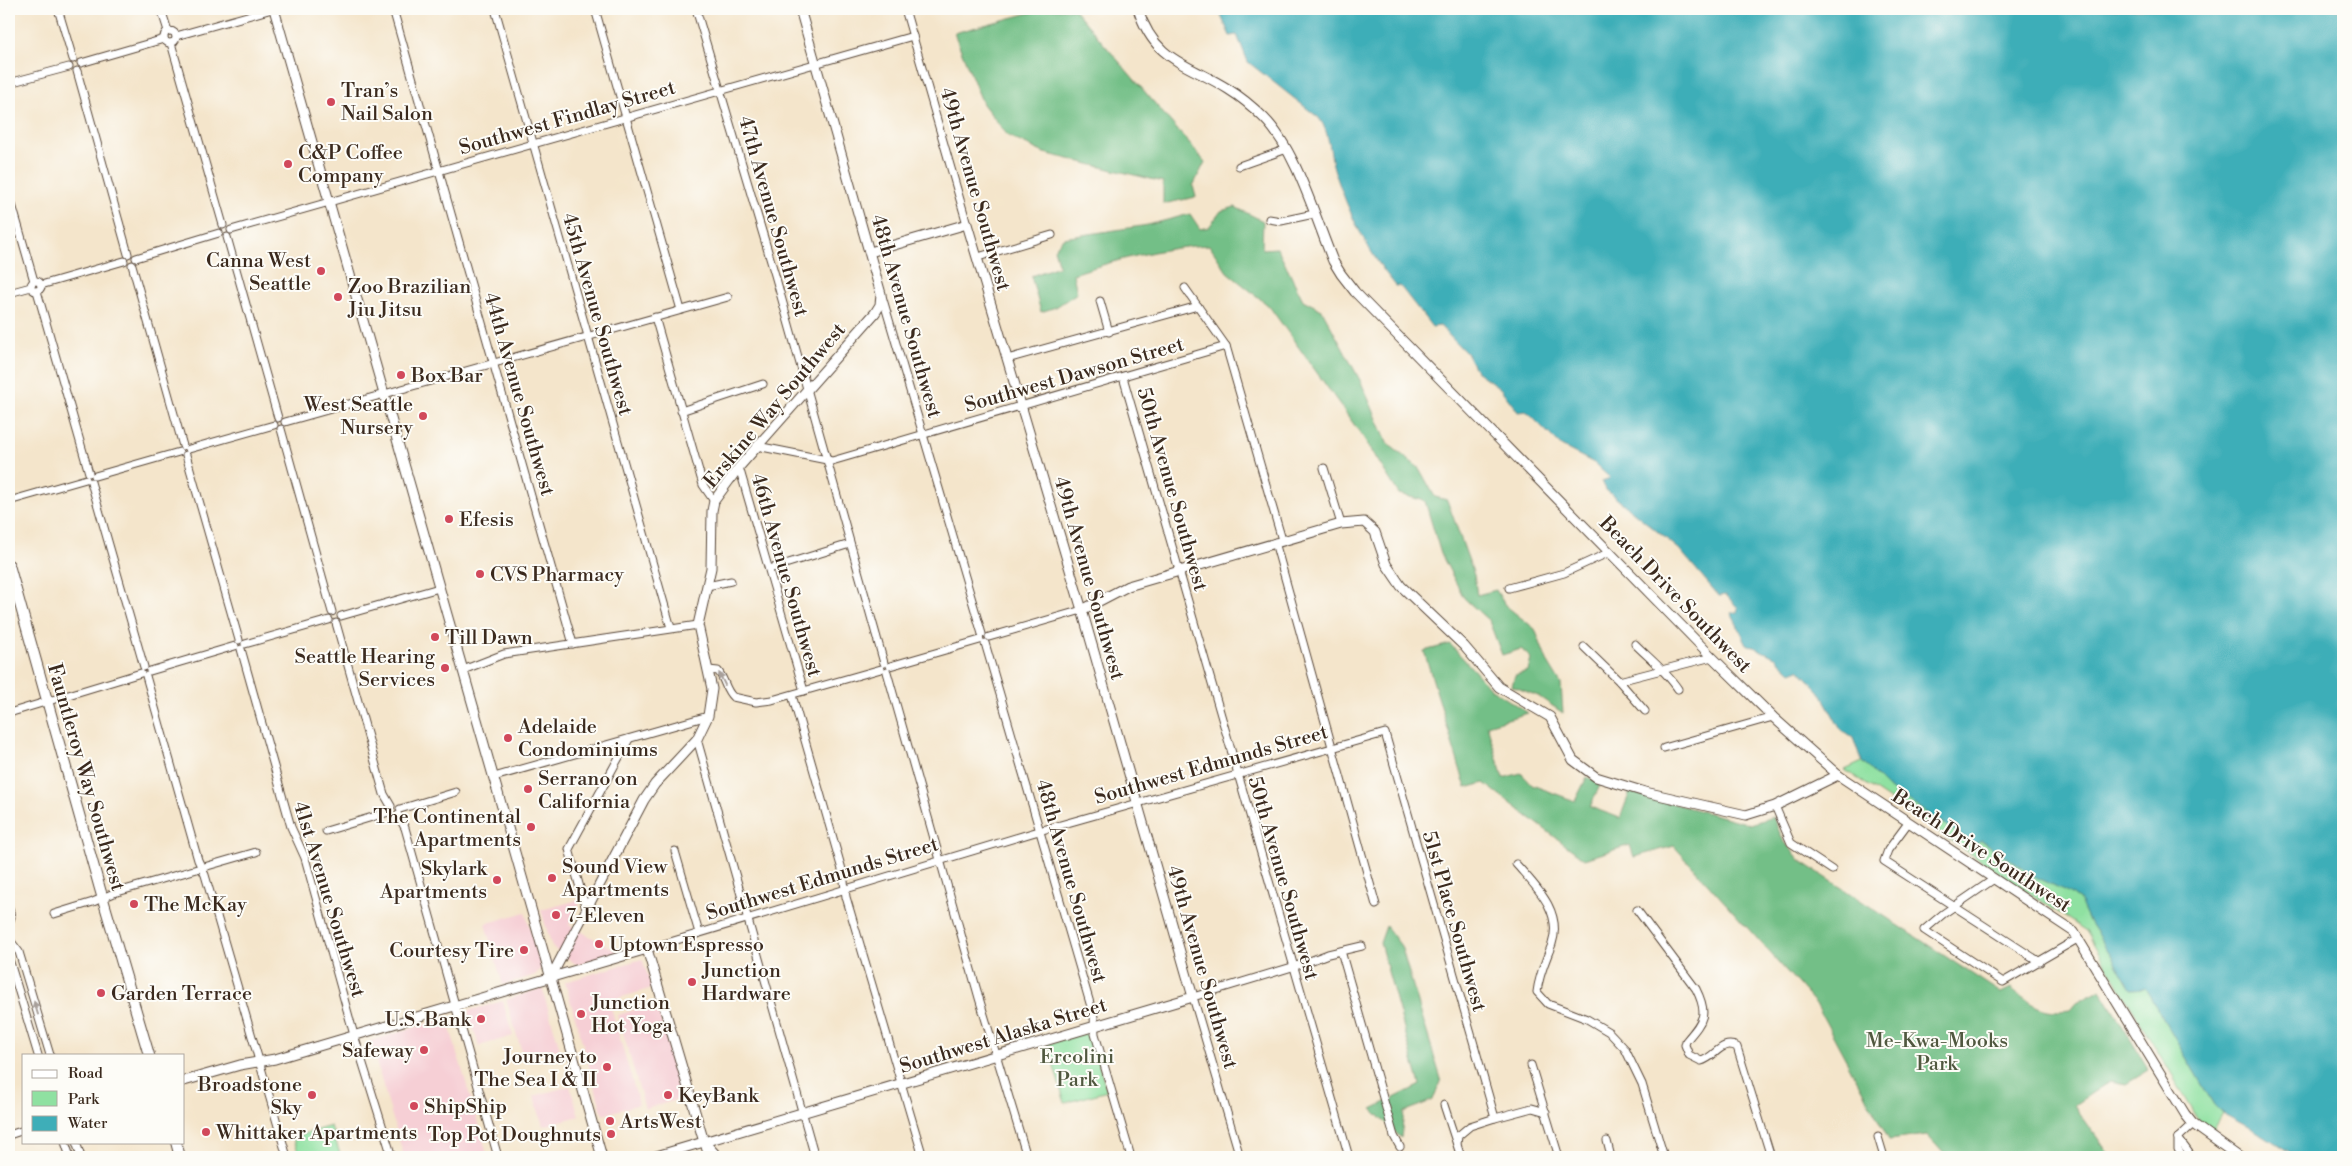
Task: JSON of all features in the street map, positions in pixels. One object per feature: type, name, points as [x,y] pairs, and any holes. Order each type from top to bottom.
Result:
[{"type":"main road","name":"Fauntleroy Way Southwest","points":[[9,565],[102,898],[149,1054]]},
{"type":"main road","points":[[177,1144],[180,1157]]},
{"type":"street","points":[[58,9],[73,59]]},
{"type":"street","points":[[161,9],[168,32]]},
{"type":"street","points":[[176,36],[273,9],[330,202],[602,1157]]},
{"type":"street","name":"44th Avenue Southwest","points":[[393,9],[573,644]]},
{"type":"street","name":"45th Avenue Southwest","points":[[495,9],[671,628]]},
{"type":"street","points":[[595,9],[680,310]]},
{"type":"street","name":"47th Avenue Southwest","points":[[696,9],[721,90],[940,860],[1027,1157]]},
{"type":"street","name":"48th Avenue Southwest","points":[[800,9],[881,294],[984,638],[1094,1017],[1095,1034],[1131,1157]]},
{"type":"street","name":"49th Avenue Southwest","points":[[905,9],[1082,610],[1240,1157]]},
{"type":"street","name":"Beach Drive Southwest","points":[[1138,9],[1149,35],[1174,61],[1228,88],[1264,118],[1280,137],[1287,149],[1334,261],[1351,287],[1712,657],[1773,717],[1838,775],[2068,927],[2079,938],[2180,1106],[2193,1124],[2239,1157]]},
{"type":"street","points":[[164,39],[164,34],[168,32],[173,32],[176,36]]},
{"type":"street","points":[[171,44],[175,41],[176,36]]},
{"type":"street","name":"Southwest Findlay Street","points":[[231,230],[913,36]]},
{"type":"street","points":[[81,63],[164,39]]},
{"type":"street","points":[[164,39],[167,43],[171,44],[223,225]]},
{"type":"street","points":[[73,59],[77,59],[81,63]]},
{"type":"street","points":[[68,67],[69,62],[73,59]]},
{"type":"street","points":[[76,71],[80,68],[81,63]]},
{"type":"street","points":[[68,67],[76,71]]},
{"type":"street","points":[[9,83],[68,67]]},
{"type":"street","points":[[76,71],[128,254]]},
{"type":"street","points":[[1239,166],[1287,149]]},
{"type":"street","points":[[9,194],[145,672],[288,1157]]},
{"type":"street","points":[[1268,219],[1281,221],[1314,214]]},
{"type":"street","points":[[870,252],[967,224]]},
{"type":"street","points":[[223,225],[229,226],[231,230],[230,234],[226,237]]},
{"type":"street","points":[[219,233],[223,225]]},
{"type":"street","points":[[136,258],[219,233],[226,237],[278,418]]},
{"type":"street","points":[[978,257],[1052,235]]},
{"type":"street","points":[[128,254],[132,254],[136,258]]},
{"type":"street","points":[[124,261],[125,256],[128,254]]},
{"type":"street","points":[[124,261],[132,265],[136,262],[136,258]]},
{"type":"street","points":[[9,293],[124,261]]},
{"type":"street","name":"41st Avenue Southwest","points":[[132,265],[291,827],[305,858],[354,1035],[392,1157]]},
{"type":"street","points":[[1185,288],[1226,346],[1333,747],[1349,816],[1376,906]]},
{"type":"street","name":"Erskine Way Southwest","points":[[550,977],[644,800],[655,784],[697,739],[708,716],[712,688],[698,625],[707,586],[712,550],[712,511],[714,501],[739,467],[875,313],[880,304],[881,294]]},
{"type":"street","points":[[9,501],[184,450],[284,426],[285,422],[384,393],[728,297]]},
{"type":"street","points":[[1100,301],[1109,332]]},
{"type":"street","points":[[1007,359],[1198,306]]},
{"type":"street","points":[[654,317],[703,485],[714,501]]},
{"type":"street","name":"Southwest Dawson Street","points":[[757,446],[827,461],[924,435],[1226,346]]},
{"type":"street","name":"50th Avenue Southwest","points":[[1124,376],[1292,967],[1349,1157]]},
{"type":"street","points":[[681,411],[763,384]]},
{"type":"street","points":[[278,418],[282,418],[285,422]]},
{"type":"street","points":[[278,418],[274,420],[332,612],[329,614],[390,809],[394,816],[399,812],[456,792]]},
{"type":"street","name":"46th Avenue Southwest","points":[[739,467],[804,691]]},
{"type":"street","points":[[1324,468],[1341,524]]},
{"type":"street","points":[[709,670],[718,671],[722,675],[726,688],[733,698],[763,702],[1082,610],[1117,590],[1179,570],[1278,541],[1358,521],[1368,524],[1375,532],[1386,564],[1400,586],[1464,646],[1499,687],[1550,717],[1573,760],[1589,772],[1613,783],[1636,790],[1746,815],[1775,806],[1838,775]]},
{"type":"street","points":[[769,569],[850,544]]},
{"type":"street","points":[[1509,588],[1564,573],[1610,552]]},
{"type":"street","points":[[707,586],[731,581]]},
{"type":"street","points":[[9,713],[240,645],[340,620],[341,616],[439,588]]},
{"type":"street","points":[[332,612],[338,613],[341,616]]},
{"type":"street","points":[[463,670],[504,654],[698,625]]},
{"type":"street","points":[[1635,644],[1662,670],[1668,673],[1678,689]]},
{"type":"street","points":[[1584,647],[1619,681],[1645,711]]},
{"type":"street","points":[[1619,681],[1712,657]]},
{"type":"street","name":"46th Avenue Southwest","points":[[792,695],[843,873],[845,888],[923,1157]]},
{"type":"street","points":[[494,777],[708,716]]},
{"type":"street","points":[[1664,748],[1773,717]]},
{"type":"street","name":"Southwest Edmunds Street","points":[[185,1081],[240,1065],[260,1062],[354,1035],[1039,831],[1385,733]]},
{"type":"street","name":"51st Place Southwest","points":[[1385,733],[1495,1118]]},
{"type":"street","points":[[586,908],[569,849],[628,739]]},
{"type":"street","points":[[697,739],[802,1114],[816,1157]]},
{"type":"street","points":[[1775,806],[1791,843],[1832,870]]},
{"type":"street","points":[[326,831],[390,809]]},
{"type":"street","points":[[399,812],[456,1005],[498,1157]]},
{"type":"street","points":[[1908,823],[1888,850],[1884,861],[2040,962]]},
{"type":"street","points":[[54,914],[114,893],[256,852]]},
{"type":"street","points":[[675,852],[699,933]]},
{"type":"street","points":[[1516,864],[1545,897],[1553,914],[1553,941],[1539,977],[1537,992],[1548,1004],[1587,1019],[1609,1032],[1625,1049],[1642,1084],[1664,1157]]},
{"type":"street","points":[[1994,879],[1956,907],[1943,914],[1924,930],[2003,982],[2079,938]]},
{"type":"street","points":[[9,908],[11,917],[9,923]]},
{"type":"street","points":[[1637,910],[1696,989],[1702,1001],[1704,1013],[1702,1021],[1685,1045],[1689,1056],[1700,1061],[1711,1057],[1722,1047],[1732,1045],[1738,1047],[1771,1157]]},
{"type":"street","points":[[9,939],[19,952],[50,1054]]},
{"type":"street","name":"Southwest Alaska Street","points":[[654,1157],[1362,946]]},
{"type":"street","points":[[647,949],[708,1157]]},
{"type":"street","points":[[1341,951],[1394,1136],[1400,1147]]},
{"type":"street","points":[[9,959],[38,1054]]},
{"type":"street","points":[[1531,1065],[1559,1157]]},
{"type":"street","points":[[1444,1105],[1461,1157]]},
{"type":"street","points":[[1457,1144],[1458,1136],[1470,1126],[1532,1108],[1546,1112]]},
{"type":"street","points":[[2182,1157],[2178,1149],[2178,1138],[2193,1124]]},
{"type":"street","points":[[9,1135],[22,1131]]},
{"type":"street","points":[[1878,1137],[1884,1157]]},
{"type":"street","points":[[2178,1138],[2192,1157]]},
{"type":"street","points":[[1607,1141],[1611,1157]]},
{"type":"street","points":[[704,1142],[718,1157]]},
{"type":"street","points":[[66,1144],[70,1157]]},
{"type":"street","points":[[77,1144],[81,1157]]},
{"type":"shaded area","points":[[578,900],[579,905],[569,925],[619,952],[577,965],[552,947],[541,910]]},
{"type":"shaded area","points":[[525,912],[542,967],[535,975],[503,985],[485,924]]},
{"type":"shaded area","points":[[642,959],[652,988],[609,1001],[639,1104],[603,1115],[565,982]]},
{"type":"shaded area","points":[[542,988],[560,1049],[524,1059],[506,1000]]},
{"type":"shaded area","points":[[503,1001],[513,1036],[479,1046],[468,1011]]},
{"type":"shaded area","points":[[656,1003],[683,1098],[645,1109],[618,1015]]},
{"type":"shaded area","points":[[447,1018],[488,1157],[404,1157],[370,1041]]},
{"type":"shaded area","points":[[570,1086],[579,1116],[543,1126],[534,1096]]},
{"type":"green space","points":[[1044,9],[1074,9],[1205,162],[1193,186],[1196,197],[1163,204],[1163,182],[1044,153],[1008,136],[983,104],[954,33]]},
{"type":"green space","points":[[1235,207],[1263,221],[1262,249],[1277,248],[1303,300],[1322,310],[1361,382],[1388,444],[1419,468],[1435,497],[1447,500],[1474,575],[1477,595],[1496,590],[1505,605],[1535,629],[1547,661],[1561,684],[1563,713],[1538,696],[1512,686],[1515,675],[1528,671],[1531,658],[1521,649],[1502,655],[1489,621],[1464,598],[1441,554],[1425,501],[1399,494],[1363,437],[1269,306],[1227,272],[1209,245],[1157,251],[1073,274],[1077,293],[1056,307],[1041,312],[1031,276],[1059,266],[1054,249],[1063,238],[1148,225],[1190,214],[1200,229],[1209,227],[1221,211]]},
{"type":"green space","name":"Me-Kwa-Mooks Park","points":[[1450,644],[1490,688],[1528,713],[1487,725],[1503,778],[1521,773],[1532,785],[1575,801],[1587,777],[1601,783],[1590,807],[1620,818],[1630,792],[1750,824],[1773,817],[1783,840],[1801,861],[2001,993],[2011,988],[2038,1007],[2052,1011],[2061,1011],[2070,1010],[2077,1002],[2100,989],[2149,1070],[2126,1084],[2110,1081],[2074,1105],[2111,1157],[1947,1157],[1927,1135],[1889,1140],[1816,1004],[1674,846],[1634,857],[1630,845],[1584,859],[1484,783],[1466,788],[1424,651]]},
{"type":"green space","points":[[1862,762],[1887,787],[1975,844],[1980,840],[2034,876],[2068,892],[2080,901],[2090,923],[2131,989],[2145,988],[2214,1105],[2222,1113],[2212,1130],[2198,1119],[2086,931],[1845,770]]},
{"type":"green space","points":[[1386,926],[1401,946],[1441,1079],[1433,1100],[1404,1112],[1401,1138],[1372,1109],[1420,1085],[1380,943]]},
{"type":"green space","name":"Ercolini Park","points":[[1089,1032],[1107,1091],[1065,1103],[1047,1044]]},
{"type":"green space","points":[[331,1126],[341,1157],[300,1157],[293,1137]]},
{"type":"water","points":[[1218,9],[2343,9],[2343,1157],[2297,1157],[2263,1135],[2222,1113],[2214,1105],[2145,988],[2131,989],[2090,923],[2080,901],[2068,892],[2034,876],[1981,840],[1975,844],[1887,787],[1862,762],[1853,738],[1841,730],[1820,692],[1799,669],[1791,672],[1775,657],[1747,644],[1731,613],[1737,612],[1738,608],[1726,595],[1719,596],[1679,549],[1606,490],[1602,481],[1610,478],[1594,463],[1561,446],[1526,411],[1518,412],[1500,388],[1476,371],[1467,354],[1440,326],[1432,327],[1400,286],[1396,286],[1368,247],[1340,188],[1326,131],[1319,118],[1248,62],[1237,35],[1230,36]]},
{"type":"place","name":"Tran’s Nail Salon","points":[[331,102]]},
{"type":"place","name":"C&P Coffee Company","points":[[288,164]]},
{"type":"place","name":"Canna West Seattle","points":[[321,271]]},
{"type":"place","name":"Zoo Brazilian Jiu Jitsu","points":[[338,297]]},
{"type":"place","name":"Box Bar","points":[[401,375]]},
{"type":"place","name":"West Seattle Nursery","points":[[423,416]]},
{"type":"place","name":"Efesis","points":[[449,519]]},
{"type":"place","name":"CVS Pharmacy","points":[[480,574]]},
{"type":"place","name":"Till Dawn","points":[[435,637]]},
{"type":"place","name":"Seattle Hearing Services","points":[[445,668]]},
{"type":"place","name":"Adelaide Condominiums","points":[[508,738]]},
{"type":"place","name":"Serrano on California","points":[[528,789]]},
{"type":"place","name":"The Continental Apartments","points":[[531,827]]},
{"type":"place","name":"Sound View Apartments","points":[[552,878]]},
{"type":"place","name":"Skylark Apartments","points":[[497,880]]},
{"type":"place","name":"The McKay","points":[[134,904]]},
{"type":"place","name":"7-Eleven","points":[[556,915]]},
{"type":"place","name":"Uptown Espresso","points":[[599,944]]},
{"type":"place","name":"Courtesy Tire","points":[[524,950]]},
{"type":"place","name":"Junction Hardware","points":[[692,982]]},
{"type":"place","name":"Garden Terrace","points":[[101,993]]},
{"type":"place","name":"Junction Hot Yoga","points":[[581,1014]]},
{"type":"place","name":"U.S. Bank","points":[[481,1019]]},
{"type":"place","name":"Safeway","points":[[424,1050]]},
{"type":"place","name":"Journey to The Sea I & II","points":[[607,1067]]},
{"type":"place","name":"Broadstone Sky","points":[[312,1095]]},
{"type":"place","name":"KeyBank","points":[[668,1095]]},
{"type":"place","name":"ShipShip","points":[[414,1106]]},
{"type":"place","name":"ArtsWest","points":[[610,1121]]},
{"type":"place","name":"Whittaker Apartments","points":[[206,1132]]},
{"type":"place","name":"Top Pot Doughnuts","points":[[611,1134]]}]
